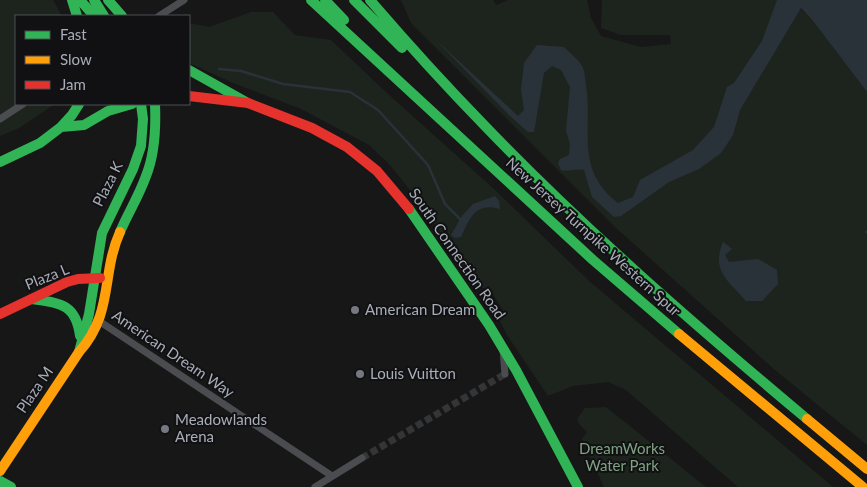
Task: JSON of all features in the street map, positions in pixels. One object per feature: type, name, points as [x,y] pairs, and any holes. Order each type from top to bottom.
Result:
[{"type":"main road","points":[[72,0],[77,15]]},
{"type":"main road","points":[[80,0],[93,15]]},
{"type":"main road","points":[[94,0],[103,15]]},
{"type":"main road","points":[[108,0],[121,15]]},
{"type":"main road","name":"New Jersey Turnpike Western Spur","points":[[311,0],[598,265],[863,487]]},
{"type":"main road","points":[[326,0],[366,44],[381,64]]},
{"type":"main road","points":[[354,0],[419,65],[444,83]]},
{"type":"main road","name":"New Jersey Turnpike Western Spur","points":[[370,0],[444,83],[543,184],[627,263],[729,354],[867,469]]},
{"type":"main road","points":[[190,71],[248,103]]},
{"type":"main road","points":[[190,96],[248,103]]},
{"type":"main road","name":"South Connection Road","points":[[248,103],[333,138],[377,171],[395,191],[443,257],[503,348],[578,487]]},
{"type":"main road","points":[[0,162],[40,143],[61,127],[78,105]]},
{"type":"main road","points":[[61,127],[84,125],[108,111],[129,105]]},
{"type":"main road","name":"Plaza K","points":[[95,278],[102,233],[133,169],[140,146],[143,120],[142,105]]},
{"type":"main road","name":"Plaza K","points":[[109,277],[113,249],[142,186],[151,161],[155,137],[155,105]]},
{"type":"main road","name":"Plaza L","points":[[0,314],[67,282],[78,279],[109,277]]},
{"type":"main road","name":"Plaza M","points":[[0,471],[79,352],[86,345],[99,321],[109,277]]},
{"type":"main road","name":"Plaza M","points":[[79,352],[89,314],[95,278]]},
{"type":"main road","points":[[31,299],[57,302],[74,312],[80,325],[81,340]]},
{"type":"main road","points":[[0,481],[11,487]]},
{"type":"street","points":[[162,15],[184,0]]},
{"type":"street","points":[[0,118],[21,105]]},
{"type":"street","name":"American Dream Way","points":[[99,321],[332,476]]},
{"type":"street","points":[[503,348],[505,374]]},
{"type":"street","points":[[315,487],[362,458]]},
{"type":"green space","points":[[0,0],[53,0],[61,15],[15,15],[15,105],[54,105],[19,128],[0,136]]},
{"type":"green space","points":[[401,0],[493,0],[496,5],[508,0],[587,0],[591,18],[601,36],[641,47],[671,44],[670,35],[621,35],[601,28],[602,0],[792,0],[813,21],[867,92],[867,445],[775,370],[616,228],[411,23]]},
{"type":"green space","points":[[251,12],[273,12],[295,35],[331,40],[494,189],[589,281],[833,487],[738,487],[626,390],[608,382],[573,386],[548,396],[507,335],[498,317],[504,312],[489,288],[478,288],[418,200],[390,165],[369,145],[301,109],[233,83],[190,63],[190,23],[209,27]]},
{"type":"green space","name":"DreamWorks Water Park","points":[[606,407],[706,487],[604,487],[582,439],[587,432],[577,419],[585,408]]},
{"type":"shaded area","points":[[777,0],[867,0],[867,92],[801,8],[740,110],[733,135],[721,153],[699,169],[669,182],[621,216],[614,217],[592,197],[584,170],[561,170],[558,163],[560,159],[569,155],[570,144],[566,131],[570,87],[561,70],[552,66],[544,73],[534,132],[528,132],[435,39],[518,116],[524,110],[521,89],[524,63],[537,45],[564,47],[584,70],[588,102],[588,148],[590,163],[595,177],[604,190],[618,203],[633,197],[640,180],[693,150],[714,127],[727,87],[734,83],[762,41]]},
{"type":"shaded area","points":[[495,196],[499,201],[500,209],[492,207],[479,210],[474,213],[461,237],[455,238],[451,235],[462,216],[473,204]]},
{"type":"shaded area","points":[[723,242],[732,249],[725,255],[729,262],[758,259],[777,270],[778,284],[762,301],[746,301],[723,274],[719,260]]},
{"type":"waterway","points":[[219,69],[241,71],[283,84],[350,92],[378,110],[428,165],[445,204],[461,220]]},
{"type":"tunnel","points":[[362,458],[505,374]]},
{"type":"traffic: fast","points":[[72,0],[77,15]]},
{"type":"traffic: fast","points":[[80,0],[93,15]]},
{"type":"traffic: fast","points":[[94,0],[103,15]]},
{"type":"traffic: fast","points":[[108,0],[121,15]]},
{"type":"traffic: fast","points":[[311,0],[593,260],[679,334]]},
{"type":"traffic: fast","points":[[325,0],[344,20]]},
{"type":"traffic: fast","points":[[354,0],[402,48]]},
{"type":"traffic: fast","points":[[370,0],[455,95],[562,203],[683,313],[807,419]]},
{"type":"traffic: fast","points":[[190,71],[248,103]]},
{"type":"traffic: fast","points":[[61,127],[78,105]]},
{"type":"traffic: fast","points":[[0,162],[40,143],[61,127],[84,125],[108,111],[129,105]]},
{"type":"traffic: fast","points":[[79,352],[89,314],[102,233],[133,169],[141,146],[143,119],[141,105]]},
{"type":"traffic: fast","points":[[120,232],[149,168],[154,141],[155,105]]},
{"type":"traffic: fast","points":[[409,209],[489,325],[516,370],[578,487]]},
{"type":"traffic: fast","points":[[32,299],[51,302],[65,307],[75,317],[80,336]]},
{"type":"traffic: fast","points":[[0,481],[11,487]]},
{"type":"traffic: slow","points":[[0,471],[98,323],[106,293],[110,263],[120,232]]},
{"type":"traffic: slow","points":[[679,334],[863,487]]},
{"type":"traffic: slow","points":[[807,419],[867,469]]},
{"type":"traffic: jam","points":[[190,96],[248,103],[312,128],[347,147],[377,171],[409,209]]},
{"type":"traffic: jam","points":[[0,314],[67,282],[78,279],[100,278]]},
{"type":"place","name":"American Dream","points":[[355,310]]},
{"type":"place","name":"Louis Vuitton","points":[[360,374]]},
{"type":"place","name":"Meadowlands Arena","points":[[165,429]]}]
